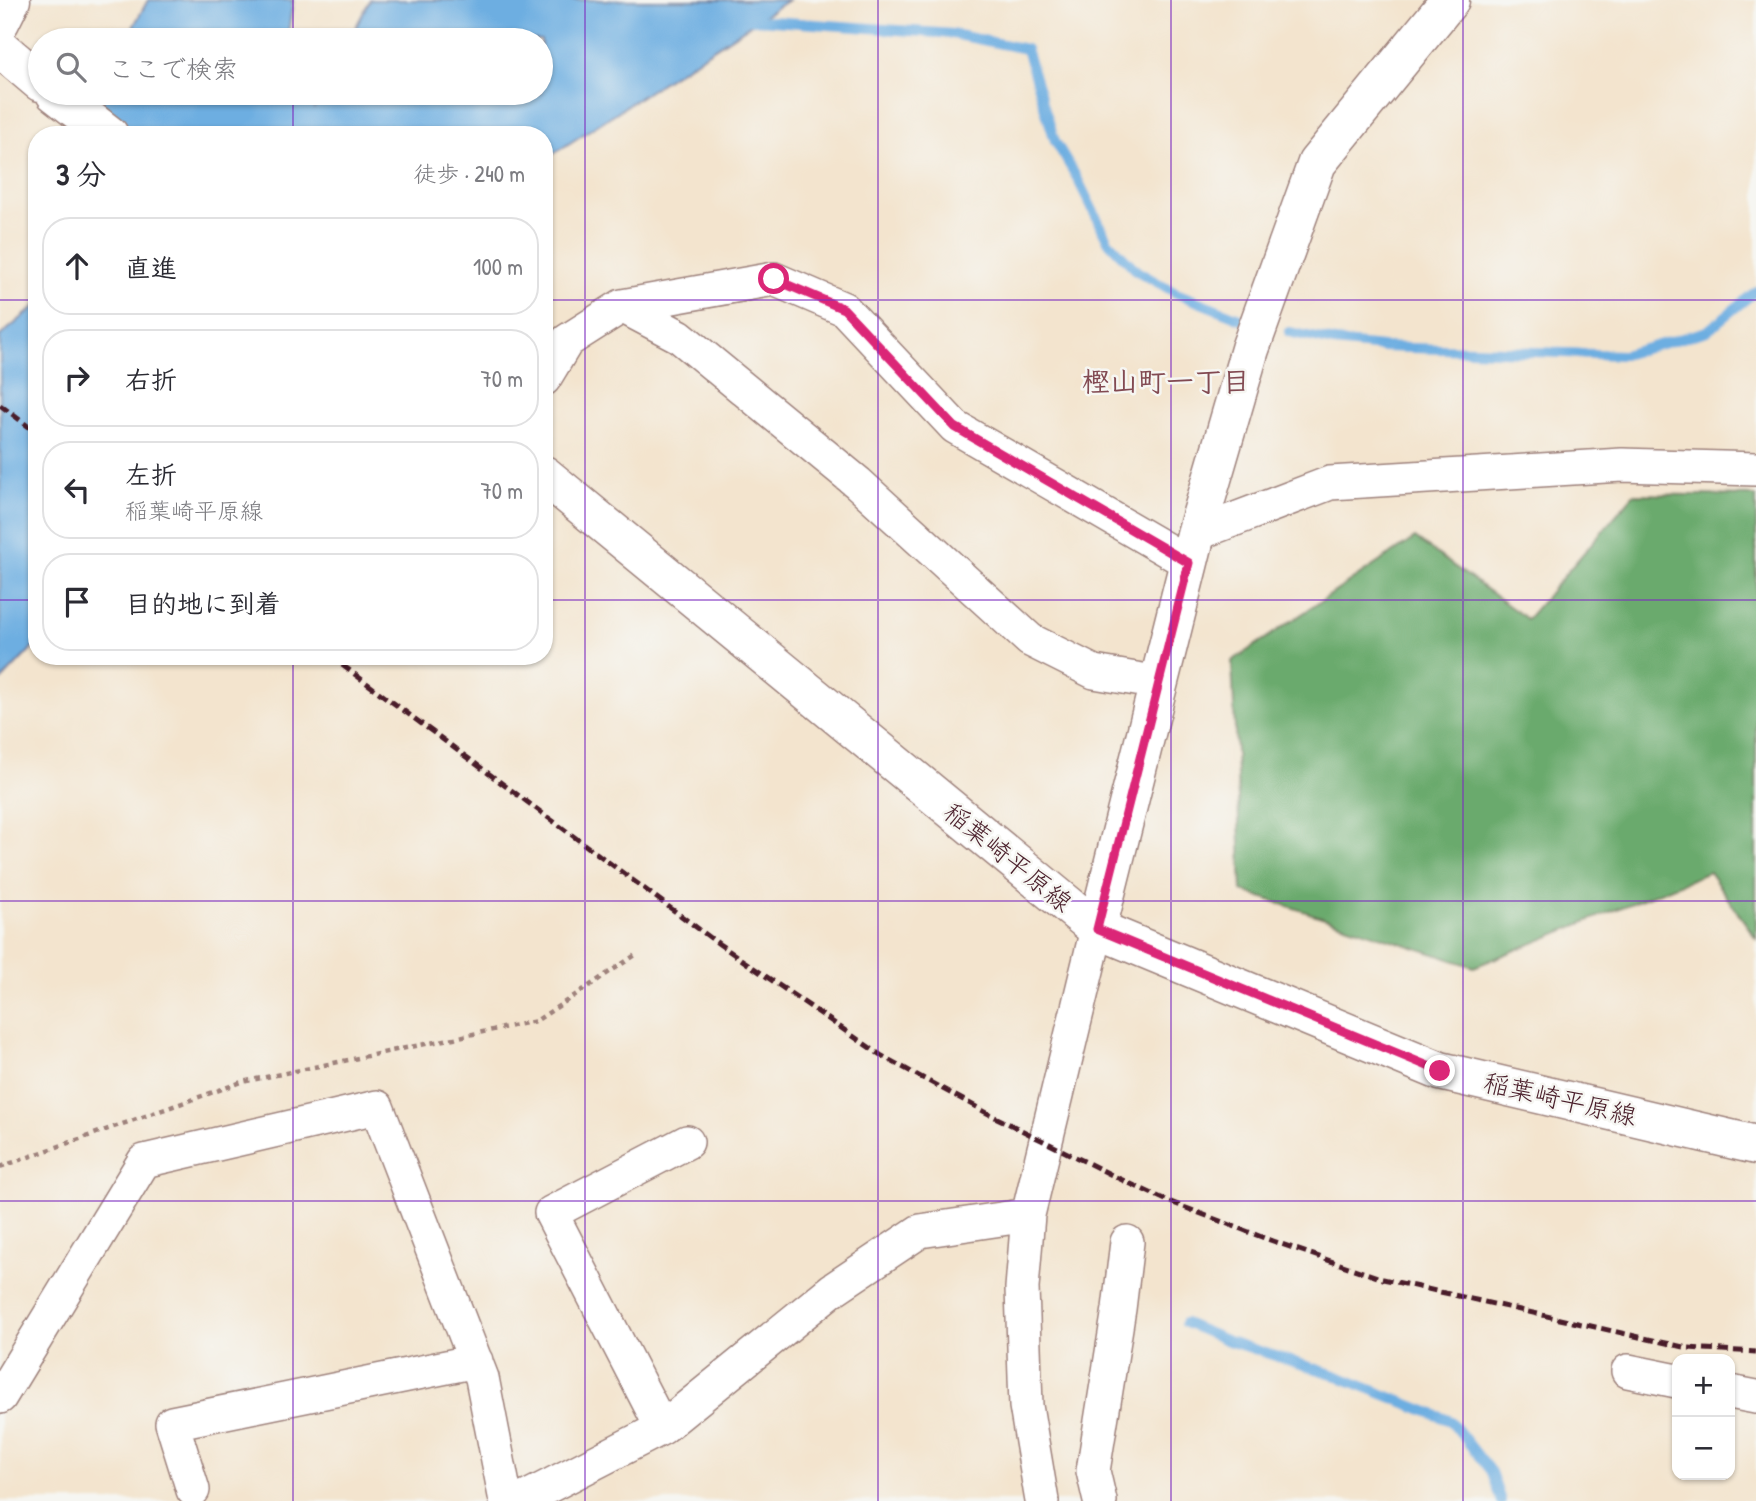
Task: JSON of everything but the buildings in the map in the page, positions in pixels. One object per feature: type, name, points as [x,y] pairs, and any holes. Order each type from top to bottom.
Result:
[{"type":"main road","points":[[0,22],[11,0]]},
{"type":"main road","points":[[1097,929],[1193,548],[1250,349],[1317,163],[1450,0]]},
{"type":"main road","points":[[0,48],[28,72]]},
{"type":"main road","points":[[70,105],[97,126]]},
{"type":"main road","name":"稲葉崎平原線","points":[[553,482],[1097,929],[1440,1071],[1756,1144]]},
{"type":"street","points":[[553,364],[567,341],[622,306],[774,279],[844,309],[955,427],[1193,548],[1330,483],[1622,465],[1756,469]]},
{"type":"street","points":[[622,306],[679,336],[858,483],[1031,640],[1094,672],[1160,683]]},
{"type":"street","points":[[1042,1501],[1026,1393],[1022,1289],[1028,1214],[1097,929]]},
{"type":"street","points":[[0,1397],[144,1161],[377,1107],[482,1378],[506,1501]]},
{"type":"street","points":[[662,1428],[551,1213],[687,1142]]},
{"type":"street","points":[[520,1501],[662,1428],[832,1290],[920,1231],[1028,1214]]},
{"type":"street","points":[[1100,1501],[1093,1471],[1127,1242]]},
{"type":"street","points":[[193,1490],[172,1423],[475,1361]]},
{"type":"street","points":[[1628,1371],[1672,1380]]},
{"type":"street","points":[[1735,1393],[1756,1398]]},
{"type":"path","points":[[0,1167],[242,1082],[536,1021],[637,954]]},
{"type":"green space","points":[[1634,494],[1756,496],[1756,938],[1709,872],[1474,967],[1242,891],[1232,661],[1415,538],[1527,619]]},
{"type":"water","points":[[148,0],[293,0],[289,28],[133,28]]},
{"type":"water","points":[[370,0],[788,0],[553,154],[553,126],[78,126],[90,105],[313,105],[314,108],[316,105],[553,105],[553,28],[355,28]]},
{"type":"water","points":[[28,313],[28,652],[0,682],[0,336]]},
{"type":"waterway","points":[[745,19],[953,34],[1026,49],[1055,141],[1077,178],[1108,241],[1137,271],[1176,293],[1254,324]]},
{"type":"waterway","points":[[1289,332],[1334,342],[1382,347],[1623,355],[1707,331],[1756,291]]},
{"type":"waterway","points":[[1185,1323],[1228,1341],[1332,1374],[1451,1421],[1491,1472],[1501,1501]]},
{"type":"railway","points":[[0,405],[28,426]]},
{"type":"railway","points":[[342,665],[719,944],[882,1056],[989,1114],[1118,1178],[1168,1201],[1267,1239],[1383,1279],[1688,1348],[1756,1352]]},
{"type":"district","name":"樫山町一丁目","points":[[1166,381]]},
{"type":"route","points":[[774,279],[844,309],[955,427],[1189,563],[1097,929],[1440,1071]]}]
